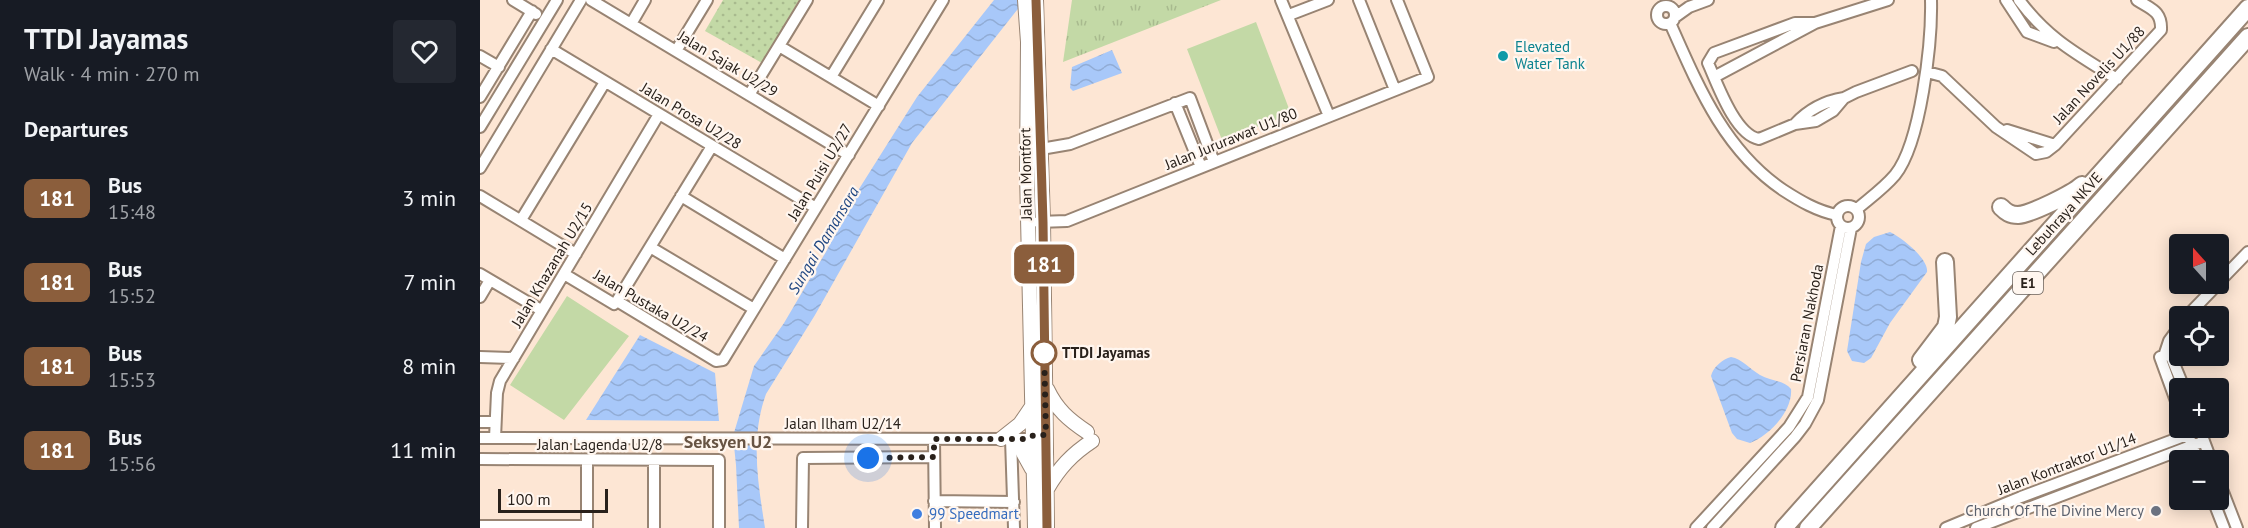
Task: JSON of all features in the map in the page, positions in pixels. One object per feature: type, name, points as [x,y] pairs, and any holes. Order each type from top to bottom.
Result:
[{"type":"highway","name":"Lebuhraya NKVE","points":[[1784,528],[2248,8]]},
{"type":"highway","name":"Lebuhraya NKVE","points":[[1808,528],[2248,37]]},
{"type":"highway","points":[[2001,207],[2009,214],[2018,215],[2071,193],[2130,139]]},
{"type":"highway","points":[[1802,508],[1946,327],[1949,307],[1946,262]]},
{"type":"main road","name":"Jalan Montfort","points":[[1025,0],[1028,42],[1028,222],[1033,405],[1047,490],[1047,528]]},
{"type":"main road","name":"Jalan Montfort","points":[[1035,528],[1034,473],[1045,385],[1043,222],[1036,0]]},
{"type":"main road","points":[[1045,385],[1060,411],[1090,436],[1064,462],[1047,490]]},
{"type":"main road","points":[[1033,405],[1006,439],[1021,449],[1034,473]]},
{"type":"street","points":[[513,0],[545,19]]},
{"type":"street","points":[[480,127],[557,0]]},
{"type":"street","points":[[480,168],[581,0]]},
{"type":"street","name":"Jalan Sajak U2/29","points":[[591,0],[849,155]]},
{"type":"street","points":[[631,24],[645,0]]},
{"type":"street","points":[[676,51],[707,0]]},
{"type":"street","points":[[749,95],[807,0]]},
{"type":"street","points":[[831,77],[878,0]]},
{"type":"street","points":[[1281,0],[1329,116]]},
{"type":"street","points":[[1289,15],[1328,0]]},
{"type":"street","points":[[1359,0],[1395,90]]},
{"type":"street","name":"Jalan Jururawat U1/80","points":[[1028,222],[1067,221],[1428,77],[1397,0]]},
{"type":"street","points":[[1708,0],[1672,16],[1702,95],[1728,136],[1745,158],[1766,178],[1799,201],[1843,223],[1857,224],[1860,218],[1857,209],[1850,206],[1843,207],[1843,223]]},
{"type":"street","points":[[1888,0],[1780,35],[1714,53],[1708,63],[1730,112],[1748,136],[1759,140],[1796,124],[1805,113],[1830,100],[1845,98],[1882,81],[1912,71]]},
{"type":"street","points":[[1857,209],[1896,174],[1906,154],[1927,72],[1932,24],[1931,0]]},
{"type":"street","points":[[2006,0],[2027,32],[2063,46]]},
{"type":"street","points":[[2019,0],[2044,31],[2063,46],[2117,79]]},
{"type":"street","name":"Jalan Novelis U1/88","points":[[1927,72],[1942,76],[1996,127],[2036,154],[2046,152],[2055,146],[2161,30],[2162,22],[2159,14],[2137,0]]},
{"type":"street","name":"Jalan Puisi U2/27","points":[[723,360],[941,1]]},
{"type":"street","points":[[480,97],[532,11]]},
{"type":"street","points":[[1714,77],[1780,35]]},
{"type":"street","points":[[779,46],[879,106]]},
{"type":"street","name":"Jalan Prosa U2/28","points":[[550,49],[816,208]]},
{"type":"street","points":[[480,56],[499,67]]},
{"type":"street","points":[[521,220],[605,82]]},
{"type":"street","points":[[1041,149],[1070,144],[1190,98],[1214,162]]},
{"type":"street","points":[[1175,103],[1201,168]]},
{"type":"street","name":"Jalan Khazanah U2/15","points":[[495,438],[500,381],[658,114]]},
{"type":"street","points":[[617,302],[712,146]]},
{"type":"street","points":[[480,196],[576,254]]},
{"type":"street","points":[[681,196],[785,259]]},
{"type":"street","name":"Persiaran Nakhoda","points":[[1696,528],[1789,427],[1808,397],[1843,223]]},
{"type":"street","name":"Persiaran Nakhoda","points":[[1712,528],[1795,437],[1814,410],[1818,400],[1843,223]]},
{"type":"street","points":[[650,247],[754,309]]},
{"type":"street","points":[[2229,272],[2248,252]]},
{"type":"street","name":"Jalan Pustaka U2/24","points":[[564,274],[614,304],[617,302],[716,361],[723,360]]},
{"type":"street","points":[[480,297],[485,277],[541,310]]},
{"type":"street","points":[[2196,306],[2208,294]]},
{"type":"street","points":[[2164,356],[2169,341]]},
{"type":"street","points":[[2169,384],[2159,359],[2164,356],[2171,355],[2180,378]]},
{"type":"street","points":[[480,357],[514,358]]},
{"type":"street","points":[[480,422],[495,422]]},
{"type":"street","name":"Jalan Ilham U2/14","points":[[480,438],[1037,439]]},
{"type":"street","name":"Jalan Kontraktor U1/14","points":[[1946,528],[2184,438]]},
{"type":"street","name":"Jalan Kontraktor U1/14","points":[[1982,527],[2184,438]]},
{"type":"street","points":[[934,439],[934,528]]},
{"type":"street","points":[[1006,439],[1014,502],[1014,528]]},
{"type":"street","points":[[802,528],[803,458],[934,457]]},
{"type":"street","name":"Jalan Lagenda U2/8","points":[[480,459],[719,460],[719,528]]},
{"type":"street","points":[[480,526],[586,527],[587,460]]},
{"type":"street","points":[[654,460],[654,528]]},
{"type":"street","points":[[934,501],[1014,502]]},
{"type":"street","points":[[2229,507],[2237,528]]},
{"type":"street","points":[[2217,510],[2224,528]]},
{"type":"street","points":[[1979,514],[1982,527]]},
{"type":"green space","points":[[723,0],[799,0],[762,63],[705,31]]},
{"type":"green space","points":[[1072,0],[1221,0],[1063,62]]},
{"type":"green space","points":[[1256,22],[1291,114],[1222,140],[1187,49]]},
{"type":"green space","points":[[567,296],[629,336],[564,420],[510,385]]},
{"type":"water","points":[[994,0],[1025,0],[912,143],[815,315],[766,394],[758,427],[757,444],[758,477],[765,528],[739,528],[733,436],[754,366],[784,323],[827,250],[847,208],[917,97]]},
{"type":"water","points":[[1112,50],[1122,73],[1073,91],[1070,88],[1072,67]]},
{"type":"water","points":[[1890,232],[1907,243],[1919,255],[1924,261],[1927,272],[1890,323],[1871,358],[1864,363],[1852,361],[1847,351],[1866,244],[1874,237]]},
{"type":"water","points":[[640,335],[715,373],[719,421],[586,420]]},
{"type":"water","points":[[1731,357],[1760,375],[1785,384],[1791,389],[1788,406],[1778,422],[1765,435],[1750,443],[1737,439],[1732,433],[1711,376],[1719,364]]},
{"type":"bus line","name":"181","points":[[1036,0],[1041,107],[1047,528]]},
{"type":"place","name":"Elevated Water Tank","points":[[1503,56]]},
{"type":"place","name":"TTDI Jayamas","points":[[1044,353]]},
{"type":"place","name":"Church Of The Divine Mercy","points":[[2156,511]]},
{"type":"place","name":"99 Speedmart","points":[[917,514]]},
{"type":"district","name":"Seksyen U2","points":[[728,442]]},
{"type":"route","points":[[868,458],[934,457],[934,439],[1027,439],[1034,435],[1046,435],[1044,345],[1044,353]]},
{"type":"water label","name":"Sungai Damansara","points":[[823,240]]}]
